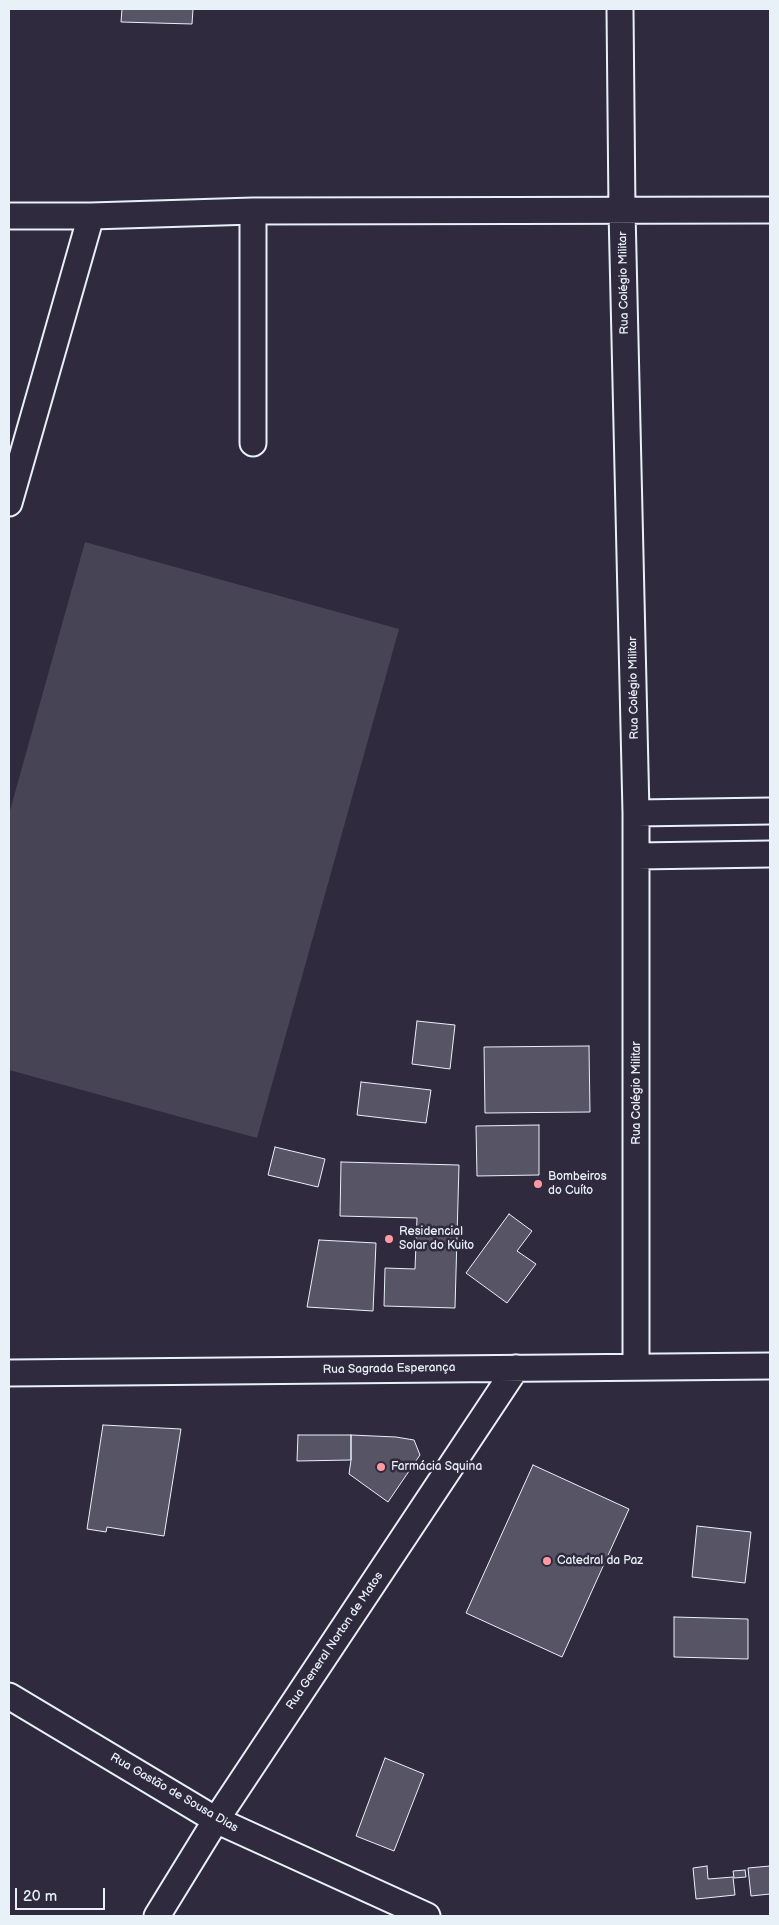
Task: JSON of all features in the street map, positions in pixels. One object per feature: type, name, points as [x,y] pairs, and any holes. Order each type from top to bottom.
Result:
[{"type":"street","name":"Rua Colégio Militar","points":[[620,9],[622,212],[637,856],[636,1367]]},
{"type":"street","points":[[9,216],[91,216],[253,211],[622,212],[770,210]]},
{"type":"street","points":[[252,443],[253,211]]},
{"type":"street","points":[[9,504],[91,216]]},
{"type":"street","points":[[636,813],[770,812]]},
{"type":"street","points":[[637,856],[770,854]]},
{"type":"street","name":"Rua Sagrada Esperança","points":[[9,1373],[770,1366]]},
{"type":"street","name":"Rua General Norton de Matos","points":[[158,1916],[216,1820],[516,1368]]},
{"type":"street","name":"Rua Gastão de Sousa Dias","points":[[9,1696],[216,1820],[427,1916]]},
{"type":"shaded area","points":[[85,542],[399,629],[257,1138],[9,1070],[9,814]]},
{"type":"building","points":[[122,9],[193,9],[192,24],[121,22]]},
{"type":"building","points":[[417,1021],[455,1025],[450,1069],[412,1064]]},
{"type":"building","points":[[589,1046],[590,1112],[485,1113],[484,1047]]},
{"type":"building","points":[[361,1082],[431,1090],[426,1123],[357,1115]]},
{"type":"building","points":[[539,1125],[539,1175],[477,1176],[476,1126]]},
{"type":"building","points":[[275,1147],[325,1159],[318,1187],[268,1175]]},
{"type":"building","points":[[341,1162],[459,1165],[455,1308],[384,1306],[385,1268],[415,1269],[417,1218],[340,1216]]},
{"type":"building","points":[[509,1214],[532,1231],[517,1251],[536,1264],[507,1303],[466,1273]]},
{"type":"building","points":[[319,1240],[376,1243],[373,1311],[307,1307]]},
{"type":"building","points":[[103,1425],[181,1429],[164,1536],[107,1527],[106,1532],[87,1529]]},
{"type":"building","points":[[298,1435],[351,1435],[351,1460],[297,1461]]},
{"type":"building","name":"Farmácia Squina","points":[[351,1435],[396,1437],[414,1440],[420,1455],[388,1502],[349,1474]]},
{"type":"building","name":"Catedral da Paz","points":[[533,1465],[629,1509],[562,1657],[466,1613]]},
{"type":"building","points":[[697,1526],[751,1532],[745,1583],[692,1577]]},
{"type":"building","points":[[674,1617],[748,1619],[748,1659],[674,1657]]},
{"type":"building","points":[[385,1758],[424,1774],[394,1851],[356,1836]]},
{"type":"building","points":[[707,1866],[708,1879],[733,1877],[735,1895],[696,1899],[693,1868]]},
{"type":"building","points":[[770,1866],[770,1894],[751,1896],[748,1868]]},
{"type":"building","points":[[745,1870],[746,1877],[734,1878],[733,1871]]},
{"type":"place","name":"Bombeiros do Cuíto","points":[[538,1184]]},
{"type":"place","name":"Residencial Solar do Kuito","points":[[389,1239]]},
{"type":"place","name":"Farmácia Squina","points":[[381,1467]]},
{"type":"place","name":"Catedral da Paz","points":[[547,1561]]}]
